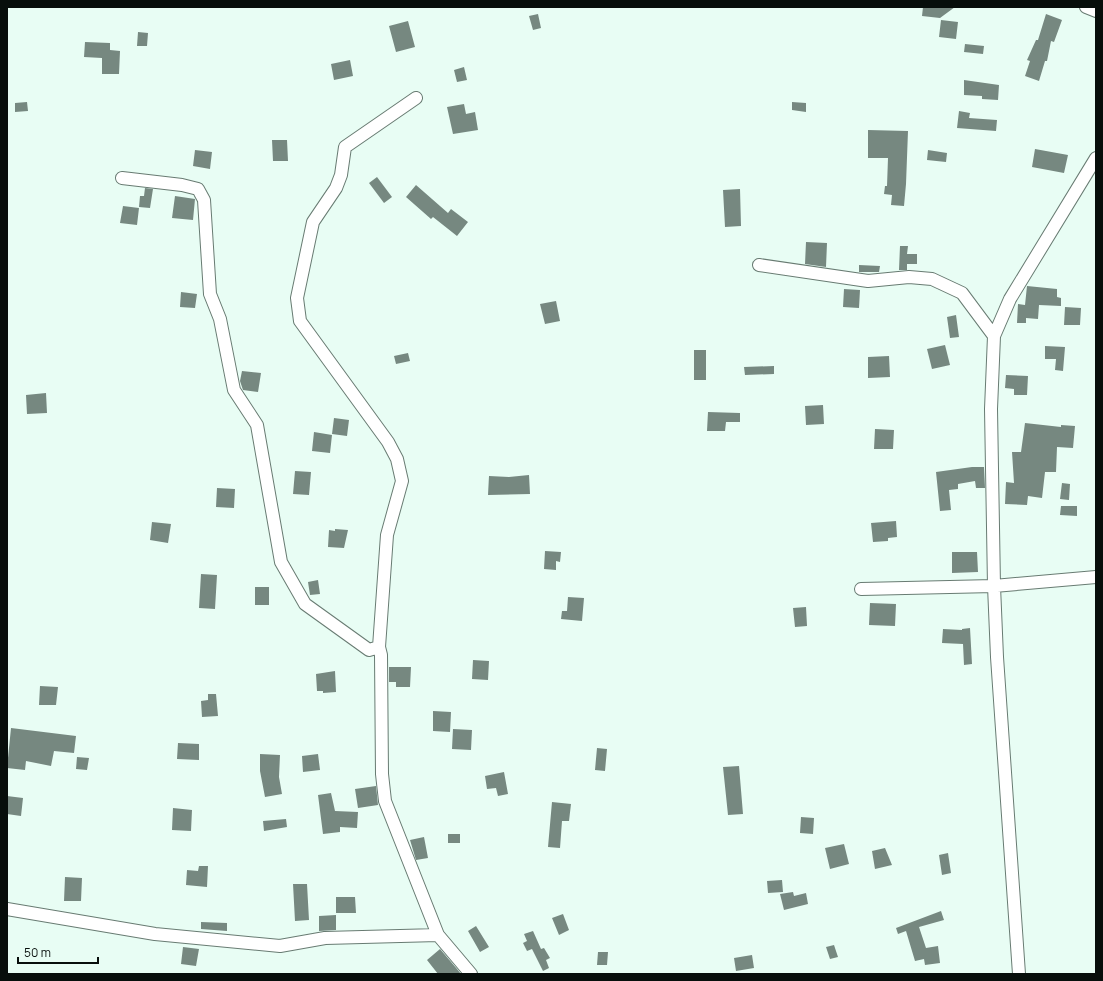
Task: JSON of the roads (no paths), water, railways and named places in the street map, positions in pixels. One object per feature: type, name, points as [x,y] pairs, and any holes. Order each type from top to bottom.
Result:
[{"type":"street","points":[[1086,7],[1096,11]]},
{"type":"street","points":[[416,98],[345,147],[341,176],[336,188],[313,222],[297,298],[300,321],[388,442],[397,459],[402,481],[387,535],[379,647],[381,655],[382,774],[385,801],[438,935],[471,974]]},
{"type":"street","points":[[1019,974],[998,673],[994,586],[990,409],[994,336],[1010,298],[1096,158]]},
{"type":"street","points":[[122,178],[182,185],[198,189],[204,200],[210,294],[220,318],[234,390],[257,425],[281,562],[305,604],[370,650],[379,647]]},
{"type":"street","points":[[759,264],[868,282],[910,277],[932,279],[962,293],[994,336]]},
{"type":"street","points":[[861,589],[994,586],[1096,577]]},
{"type":"street","points":[[7,909],[155,934],[280,946],[325,938],[438,935]]}]
